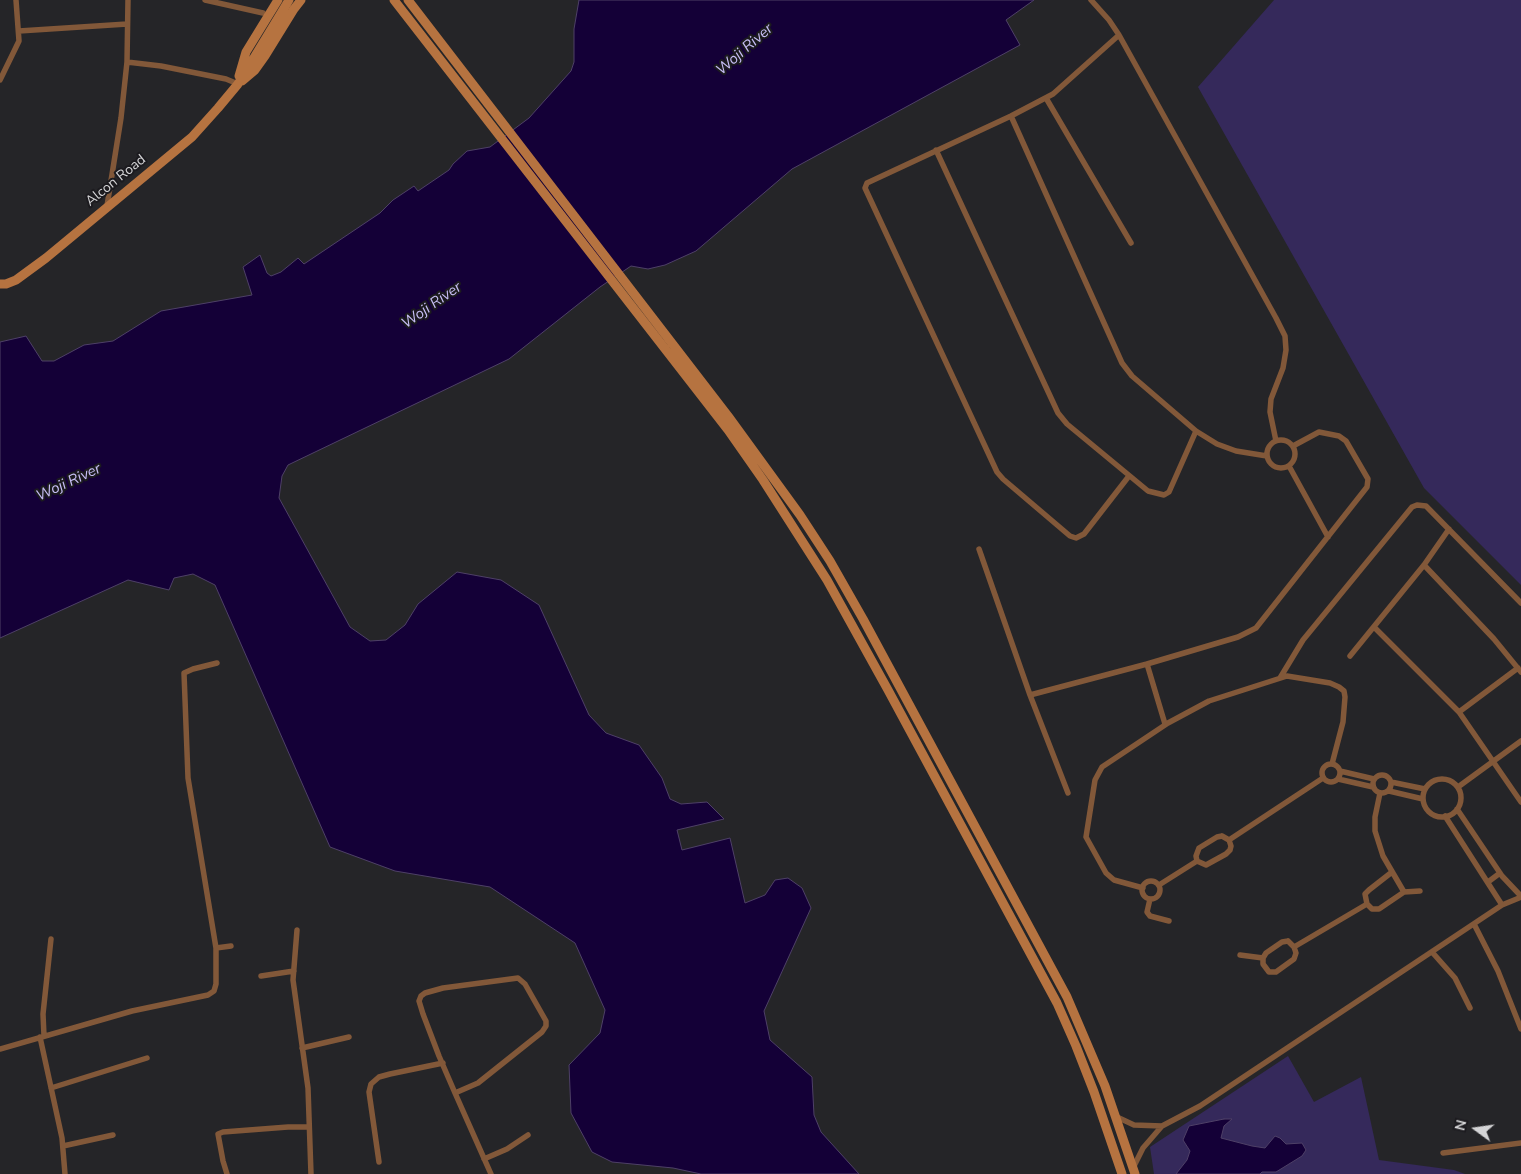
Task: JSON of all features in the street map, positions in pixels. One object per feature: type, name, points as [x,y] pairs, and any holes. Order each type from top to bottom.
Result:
[{"type":"main road","points":[[238,84],[246,52],[278,0]]},
{"type":"main road","points":[[238,84],[288,0]]},
{"type":"main road","points":[[238,84],[255,70],[301,0]]},
{"type":"main road","points":[[394,0],[463,89],[764,464],[830,561],[1067,997],[1105,1086],[1134,1171]]},
{"type":"main road","points":[[408,0],[728,430],[763,480],[827,580],[1057,1003],[1094,1092],[1122,1174]]},
{"type":"main road","name":"Alcon Road","points":[[0,284],[16,280],[46,258],[192,137],[238,84]]},
{"type":"street","points":[[0,80],[17,45],[19,31],[16,0]]},
{"type":"street","points":[[107,206],[121,118],[127,62],[126,24],[128,0]]},
{"type":"street","points":[[205,0],[263,13]]},
{"type":"street","points":[[1091,0],[1109,20],[1119,35],[1285,336],[1286,350],[1283,368],[1274,388],[1270,412],[1276,441]]},
{"type":"street","points":[[19,31],[126,24]]},
{"type":"street","points":[[1119,35],[1053,94],[1011,116],[867,183],[864,188],[996,472],[1070,536],[1076,538],[1084,534],[1129,476]]},
{"type":"street","points":[[127,62],[161,66],[226,79],[238,84]]},
{"type":"street","points":[[1046,98],[1131,242]]},
{"type":"street","points":[[1011,116],[1122,363],[1132,376],[1196,431],[1216,444],[1236,451],[1267,456]]},
{"type":"street","points":[[936,150],[1058,413],[1067,424],[1148,491],[1164,494],[1170,492],[1196,431]]},
{"type":"street","points":[[1030,695],[1147,664],[1238,637],[1256,628],[1367,487],[1368,479],[1346,441],[1339,436],[1319,432],[1293,446]]},
{"type":"street","points":[[1286,440],[1293,446],[1296,455],[1289,466],[1280,468],[1269,462],[1267,456],[1269,448],[1276,441],[1286,440]]},
{"type":"street","points":[[1289,466],[1328,537]]},
{"type":"street","points":[[1280,678],[1303,640],[1412,507],[1417,505],[1426,506],[1521,603]]},
{"type":"street","points":[[1350,656],[1424,565],[1449,529]]},
{"type":"street","points":[[979,549],[1030,695],[1068,793]]},
{"type":"street","points":[[1424,565],[1494,639],[1519,670],[1459,712]]},
{"type":"street","points":[[1374,627],[1459,712],[1521,802]]},
{"type":"street","points":[[0,1049],[132,1011],[214,991],[216,984],[216,948],[188,778],[184,673],[192,669],[217,663]]},
{"type":"street","points":[[1147,664],[1165,724]]},
{"type":"street","points":[[1142,888],[1120,882],[1106,873],[1086,837],[1096,780],[1102,767],[1165,724],[1209,701],[1280,678],[1296,676],[1330,682],[1339,687],[1346,697],[1332,764]]},
{"type":"street","points":[[1458,787],[1521,741]]},
{"type":"street","points":[[1323,778],[1322,770],[1326,765],[1332,764],[1338,767],[1340,771],[1374,779],[1384,775],[1391,782],[1425,789]]},
{"type":"street","points":[[1338,779],[1340,771]]},
{"type":"street","points":[[1323,778],[1331,783],[1338,779],[1373,788],[1380,793]]},
{"type":"street","points":[[1229,840],[1323,778]]},
{"type":"street","points":[[1373,788],[1374,779]]},
{"type":"street","points":[[1438,779],[1450,780],[1458,787],[1461,795],[1460,801],[1457,809],[1449,815],[1436,816],[1426,809],[1423,799],[1425,789],[1432,781],[1438,779]]},
{"type":"street","points":[[1389,790],[1391,782]]},
{"type":"street","points":[[1380,793],[1389,790],[1423,799]]},
{"type":"street","points":[[1380,793],[1375,817],[1375,831],[1378,844],[1404,892]]},
{"type":"street","points":[[1134,1171],[1142,1148],[1162,1126],[1200,1106],[1502,905],[1520,896],[1500,873],[1457,809]]},
{"type":"street","points":[[1445,816],[1502,905]]},
{"type":"street","points":[[1197,860],[1199,848],[1205,844],[1222,836],[1229,840]]},
{"type":"street","points":[[1197,860],[1206,865],[1226,854],[1230,850],[1229,840]]},
{"type":"street","points":[[1159,885],[1197,860]]},
{"type":"street","points":[[1392,872],[1365,894],[1366,904],[1372,909],[1379,909],[1404,892],[1420,891]]},
{"type":"street","points":[[1488,882],[1500,873]]},
{"type":"street","points":[[1150,881],[1156,882],[1161,889],[1159,895],[1154,899],[1150,899],[1144,895],[1142,888],[1150,881]]},
{"type":"street","points":[[1150,899],[1147,912],[1150,916],[1169,922]]},
{"type":"street","points":[[1294,947],[1366,904]]},
{"type":"street","points":[[1474,924],[1498,971],[1521,1029]]},
{"type":"street","points":[[297,930],[293,980],[308,1088],[312,1174]]},
{"type":"street","points":[[51,939],[42,1037],[63,1146],[65,1174]]},
{"type":"street","points":[[1288,941],[1294,947],[1296,953],[1294,959],[1276,972],[1269,972],[1263,964],[1263,958],[1266,953],[1282,942],[1288,941]]},
{"type":"street","points":[[216,948],[231,946]]},
{"type":"street","points":[[1432,952],[1455,978],[1470,1008]]},
{"type":"street","points":[[1240,955],[1263,958]]},
{"type":"street","points":[[261,976],[294,971]]},
{"type":"street","points":[[455,1093],[478,1083],[542,1032],[546,1026],[546,1021],[525,984],[518,978],[443,988],[424,993],[420,1001],[423,1014],[442,1063],[455,1093],[484,1159],[491,1174]]},
{"type":"street","points":[[302,1048],[349,1037]]},
{"type":"street","points":[[51,1088],[147,1058]]},
{"type":"street","points":[[379,1162],[369,1092],[371,1084],[379,1078],[390,1074],[442,1063]]},
{"type":"street","points":[[1116,1117],[1134,1125],[1162,1126]]},
{"type":"street","points":[[227,1174],[222,1161],[218,1134],[288,1127],[309,1127]]},
{"type":"street","points":[[63,1146],[113,1135]]},
{"type":"street","points":[[484,1159],[507,1149],[528,1135]]},
{"type":"street","points":[[1443,1153],[1521,1143]]},
{"type":"shaded area","points":[[1274,0],[1521,0],[1521,585],[1424,488],[1198,87]]},
{"type":"shaded area","points":[[1288,1056],[1314,1102],[1361,1077],[1379,1160],[1454,1170],[1465,1174],[1154,1174],[1150,1147]]},
{"type":"water","name":"Woji River","points":[[579,0],[1034,0],[1006,20],[1020,45],[792,169],[696,251],[665,265],[648,269],[631,266],[600,287],[509,359],[288,465],[282,476],[279,498],[350,627],[370,641],[386,640],[405,625],[418,604],[457,572],[501,580],[539,605],[589,715],[606,733],[639,745],[662,778],[670,799],[681,804],[707,802],[724,819],[677,830],[682,850],[730,838],[745,903],[765,895],[775,880],[788,878],[802,888],[811,908],[764,1011],[770,1040],[812,1077],[814,1115],[821,1132],[859,1174],[701,1174],[673,1168],[612,1162],[592,1152],[571,1113],[569,1065],[600,1033],[605,1010],[575,943],[490,887],[395,871],[330,847],[215,585],[193,574],[174,578],[169,590],[128,580],[0,638],[0,342],[26,336],[42,361],[54,361],[84,345],[113,341],[161,311],[252,295],[243,267],[260,255],[267,273],[271,276],[281,272],[298,258],[304,264],[380,213],[393,200],[414,186],[418,191],[449,170],[467,151],[490,147],[529,118],[571,71],[574,62],[574,29]]},
{"type":"water","points":[[1232,1119],[1224,1126],[1221,1138],[1265,1148],[1275,1136],[1286,1144],[1302,1143],[1306,1150],[1302,1156],[1276,1172],[1262,1172],[1260,1174],[1176,1174],[1187,1160],[1190,1151],[1183,1140],[1189,1126]]}]
